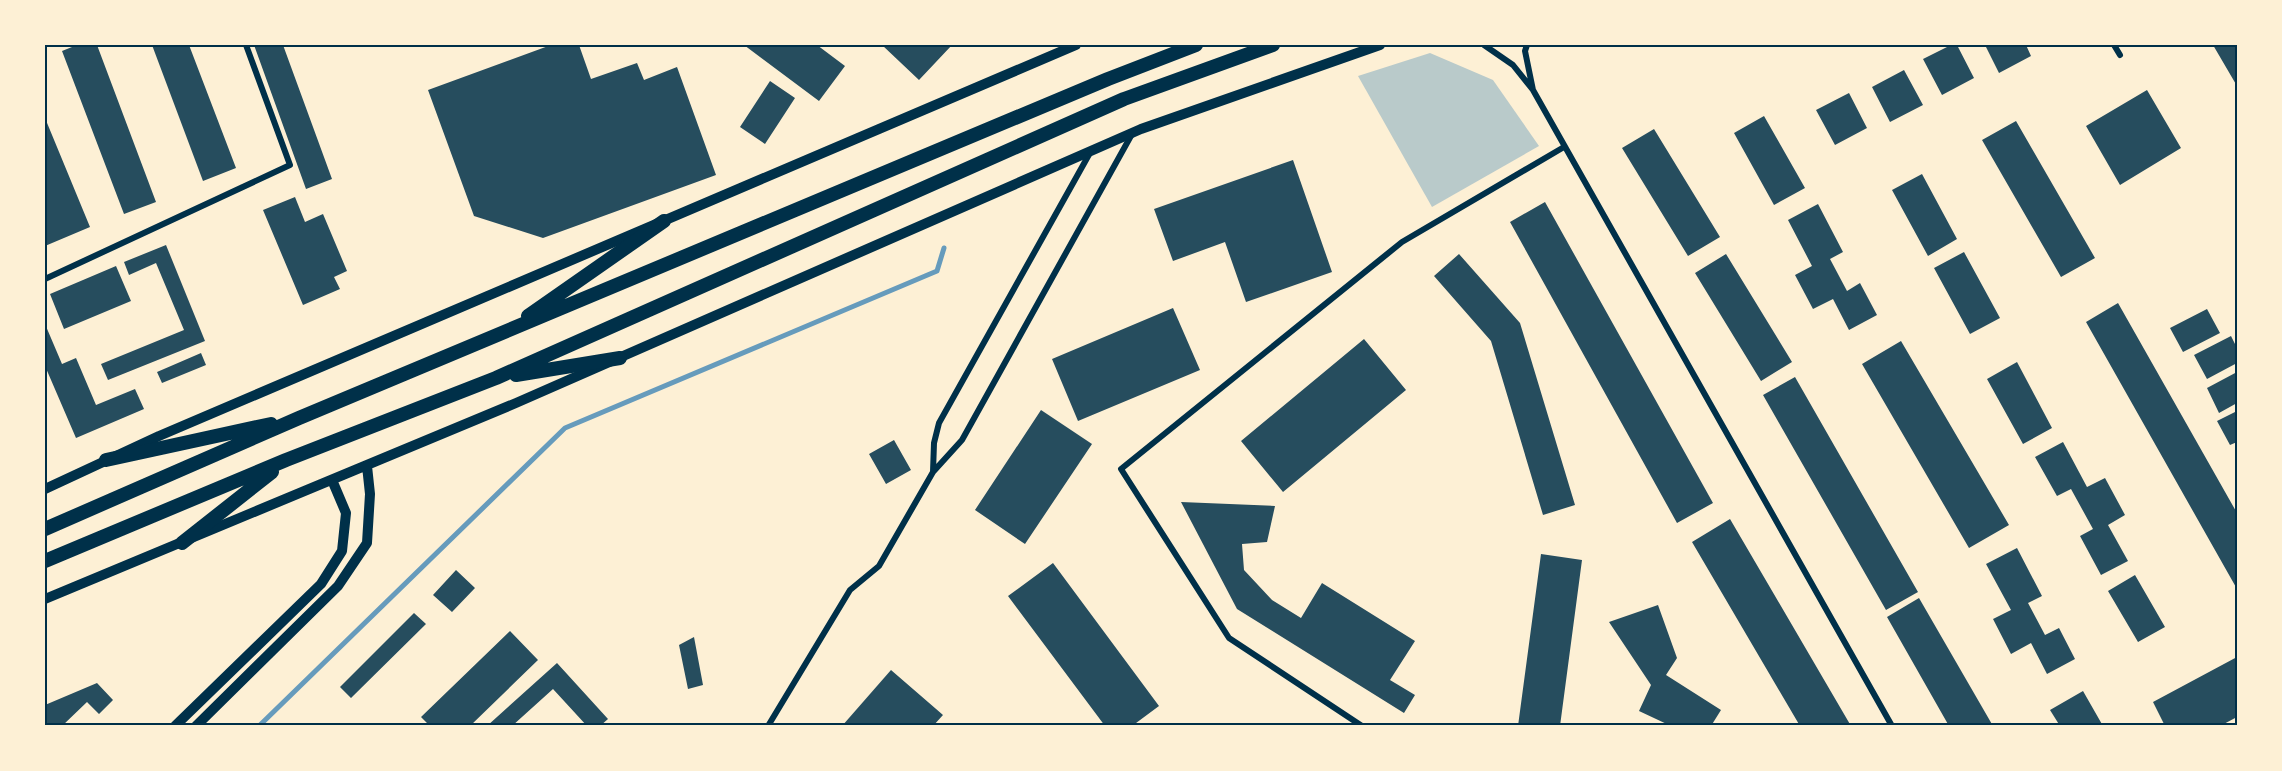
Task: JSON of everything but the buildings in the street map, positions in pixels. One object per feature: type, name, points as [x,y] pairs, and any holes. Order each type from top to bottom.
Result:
[{"type":"highway","points":[[45,529],[507,330],[1097,83],[1196,45]]},
{"type":"highway","points":[[45,561],[286,460],[496,378],[1124,99],[1273,45]]},
{"type":"highway","points":[[507,330],[664,220]]},
{"type":"highway","points":[[496,378],[620,358]]},
{"type":"highway","points":[[106,460],[299,418]]},
{"type":"highway","points":[[182,543],[286,460]]},
{"type":"main road","points":[[45,489],[106,460],[1076,45]]},
{"type":"main road","points":[[45,599],[620,358],[1133,132],[1380,45]]},
{"type":"main road","points":[[196,726],[338,586],[367,543],[370,494],[367,465]]},
{"type":"main road","points":[[175,726],[321,584],[342,550],[346,513],[332,480]]},
{"type":"street","points":[[45,279],[290,165],[246,45]]},
{"type":"street","points":[[1484,45],[1513,64],[1533,90],[1892,726]]},
{"type":"street","points":[[1527,45],[1525,51],[1533,90]]},
{"type":"street","points":[[2114,45],[2120,55]]},
{"type":"street","points":[[768,726],[850,590],[879,566],[933,472],[962,440],[1133,132]]},
{"type":"street","points":[[1362,726],[1229,638],[1121,469],[1402,242],[1564,147]]},
{"type":"street","points":[[933,472],[934,443],[939,423],[1092,151]]},
{"type":"shaded area","points":[[1430,53],[1493,80],[1539,146],[1432,207],[1358,76]]},
{"type":"waterway","points":[[259,726],[565,428],[937,271],[944,248]]}]
